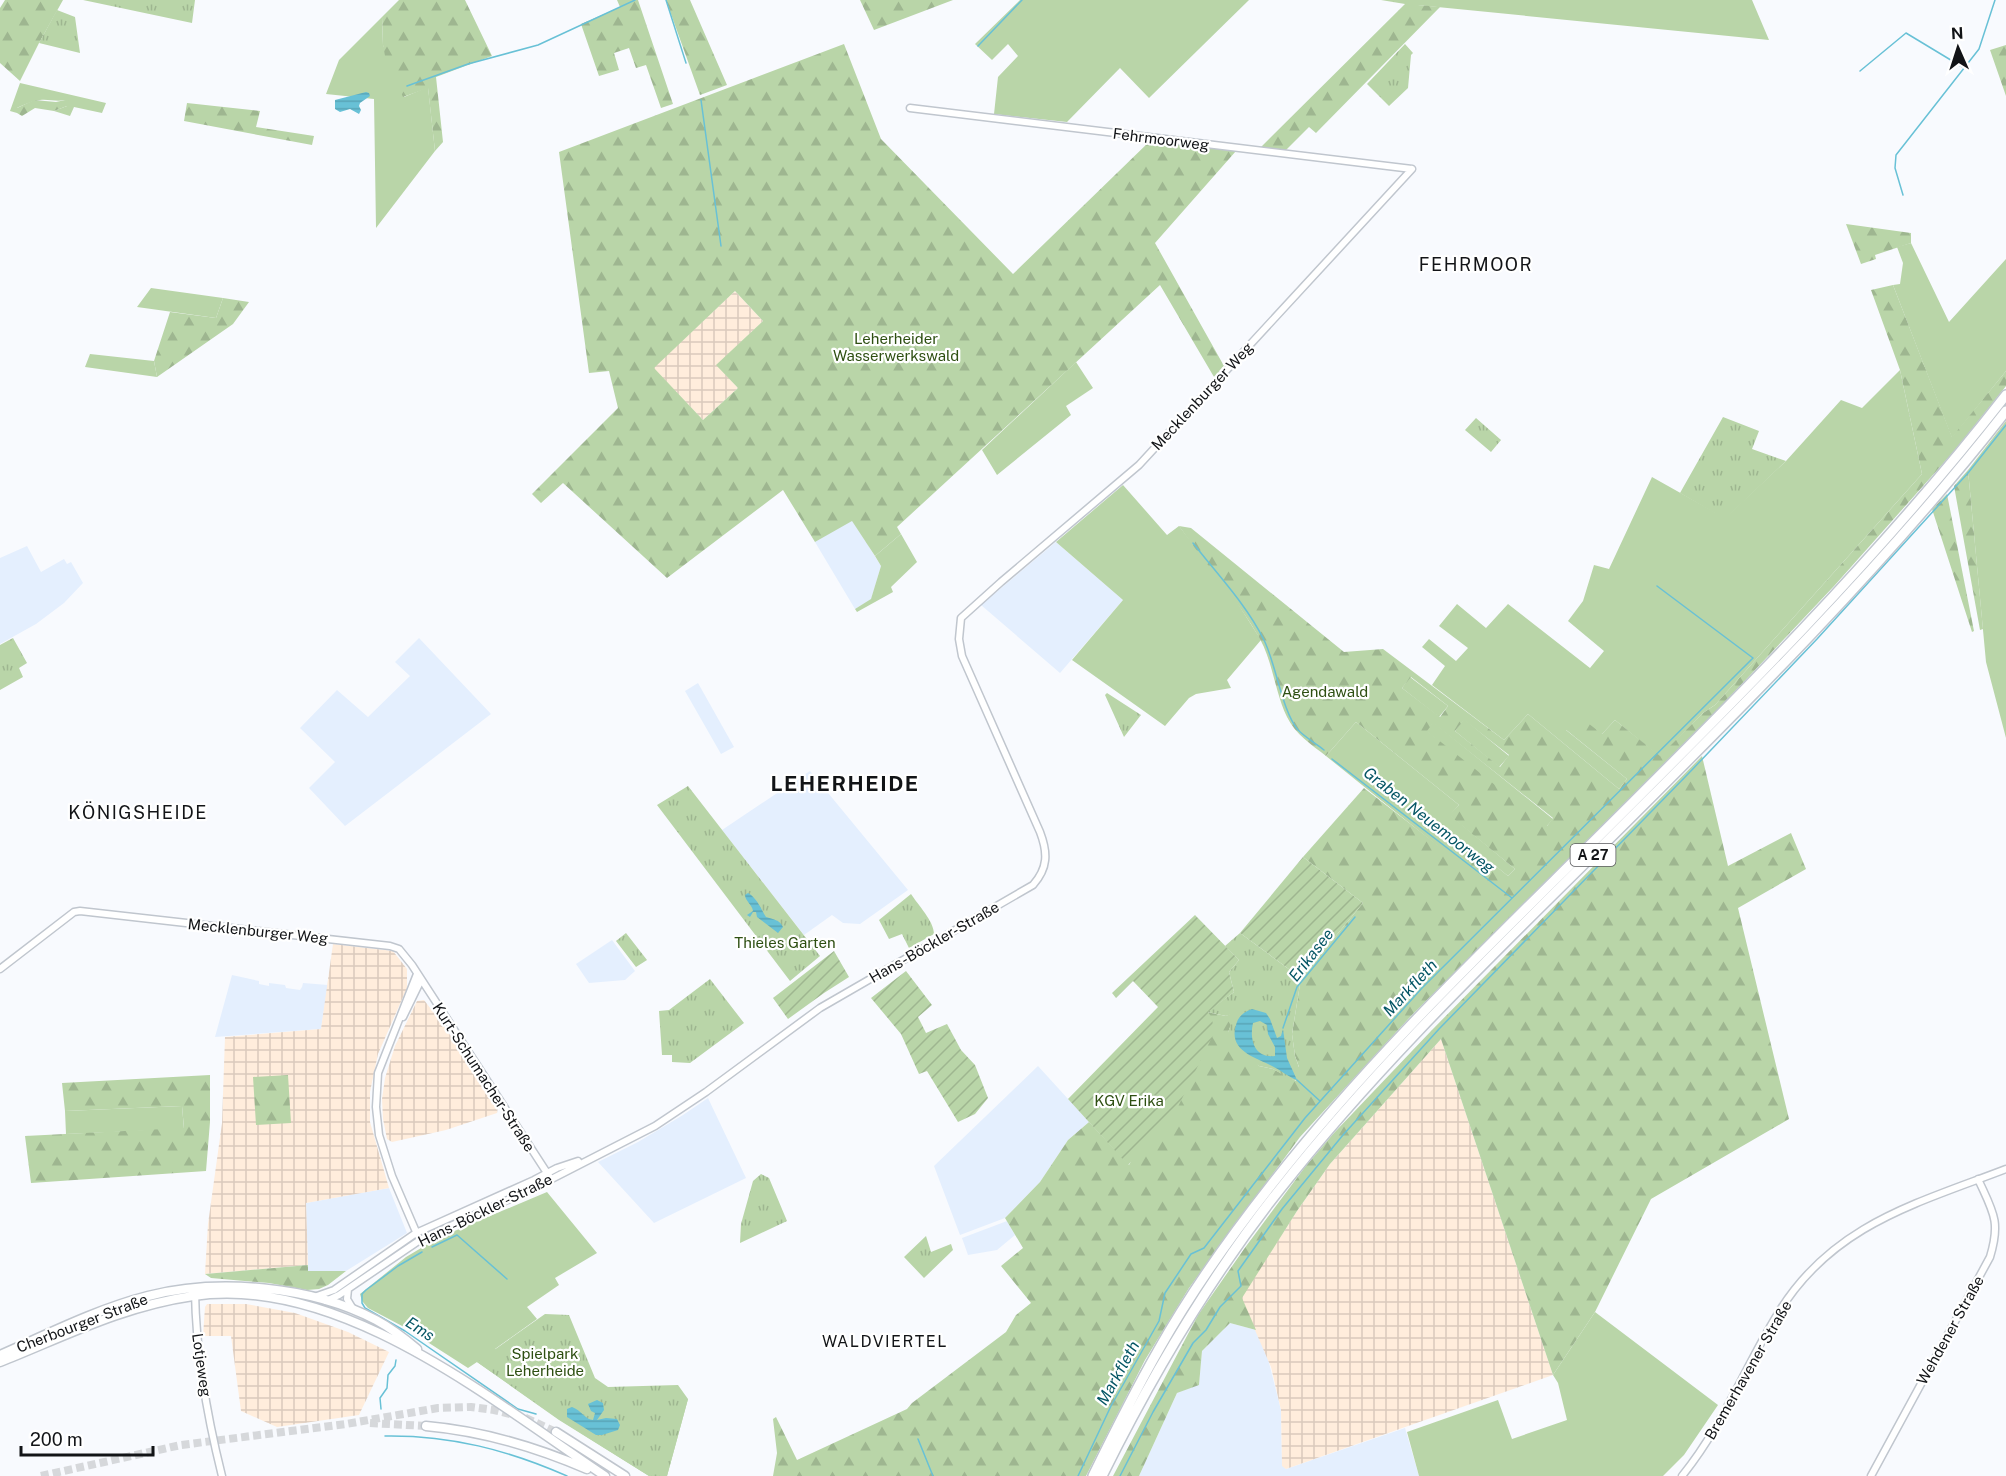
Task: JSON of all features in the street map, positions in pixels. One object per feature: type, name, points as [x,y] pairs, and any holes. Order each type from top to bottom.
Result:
[{"type":"highway","name":"A 27","points":[[1093,1476],[1160,1346],[1216,1261],[1270,1186],[1332,1109],[1446,988],[1800,633],[1907,514],[2006,395]]},
{"type":"highway","name":"A 27","points":[[1102,1476],[1126,1428],[1223,1267],[1279,1190],[1343,1113],[1453,994],[1804,642],[1915,521],[2006,411]]},
{"type":"highway","points":[[1108,1476],[1126,1439],[1126,1428]]},
{"type":"main road","name":"Cherbourger Straße","points":[[0,1355],[132,1300],[171,1291],[306,1300],[370,1329],[434,1363]]},
{"type":"main road","name":"Cherbourger Straße","points":[[0,1362],[115,1314],[195,1292]]},
{"type":"main road","points":[[306,1300],[315,1304],[327,1297],[328,1311]]},
{"type":"main road","name":"Cherbourger Straße","points":[[327,1297],[393,1330],[434,1363],[604,1476]]},
{"type":"main road","points":[[426,1426],[460,1430],[506,1440],[604,1476]]},
{"type":"main road","points":[[556,1432],[625,1476]]},
{"type":"street","name":"Fehrmoorweg","points":[[910,108],[1412,169]]},
{"type":"street","name":"Mecklenburger Weg","points":[[961,618],[1139,465],[1412,169]]},
{"type":"street","name":"Mecklenburger Weg","points":[[959,637],[975,604]]},
{"type":"street","name":"Hans-Böckler-Straße","points":[[327,1297],[416,1233],[632,1140],[706,1092],[820,1008],[1023,891],[1039,878],[1046,854],[1043,841],[962,656],[959,637],[961,618]]},
{"type":"street","name":"Mecklenburger Weg","points":[[0,969],[74,912],[86,911],[390,946],[402,952],[419,977]]},
{"type":"street","points":[[419,977],[378,1073],[376,1107],[379,1135],[392,1176],[420,1240]]},
{"type":"street","name":"Kurt-Schumacher-Straße","points":[[419,977],[549,1176]]},
{"type":"street","name":"Bremerhavener Straße","points":[[1682,1476],[1702,1451],[1722,1419],[1777,1315],[1797,1285],[1817,1263],[1837,1245],[1859,1231],[1903,1209],[2006,1168]]},
{"type":"street","name":"Hans-Böckler-Straße","points":[[327,1297],[348,1288],[420,1240],[549,1176]]},
{"type":"street","name":"Wehdener Straße","points":[[1871,1476],[1990,1257],[1996,1238],[1995,1216],[1978,1179]]},
{"type":"street","points":[[348,1288],[347,1299],[353,1309]]},
{"type":"street","name":"Lotjeweg","points":[[195,1292],[202,1380],[222,1476]]},
{"type":"shaded area","points":[[735,291],[763,321],[717,365],[738,388],[703,420],[653,368]]},
{"type":"shaded area","points":[[852,520],[881,566],[871,600],[855,609],[815,542]]},
{"type":"shaded area","points":[[1056,542],[1123,600],[1060,673],[981,605]]},
{"type":"shaded area","points":[[27,546],[41,572],[64,559],[67,564],[71,562],[83,583],[64,603],[36,624],[0,644],[0,558]]},
{"type":"shaded area","points":[[419,638],[491,714],[345,826],[309,788],[335,762],[300,728],[337,690],[368,717],[410,676],[395,662]]},
{"type":"shaded area","points":[[698,683],[734,747],[721,754],[685,691]]},
{"type":"shaded area","points":[[810,771],[908,890],[860,924],[843,923],[832,915],[804,935],[722,830]]},
{"type":"shaded area","points":[[612,940],[635,971],[625,980],[589,983],[576,964]]},
{"type":"shaded area","points":[[333,944],[393,951],[407,969],[407,988],[378,1054],[370,1092],[370,1122],[389,1188],[306,1203],[308,1265],[205,1274],[208,1224],[222,1123],[225,1037],[321,1029]]},
{"type":"shaded area","points":[[232,975],[259,981],[259,984],[285,985],[286,988],[300,990],[303,983],[328,985],[321,1029],[215,1037]]},
{"type":"shaded area","points":[[424,1000],[498,1107],[497,1113],[446,1130],[392,1142],[387,1139],[383,1119],[382,1099],[385,1078],[395,1046],[417,1001]]},
{"type":"shaded area","points":[[1441,1039],[1553,1375],[1286,1469],[1282,1466],[1281,1410],[1271,1367],[1241,1298],[1330,1164]]},
{"type":"shaded area","points":[[1038,1066],[1089,1122],[1068,1140],[1040,1182],[1005,1218],[960,1235],[934,1166]]},
{"type":"shaded area","points":[[708,1098],[746,1178],[654,1223],[598,1162],[638,1142]]},
{"type":"shaded area","points":[[389,1188],[407,1233],[346,1271],[308,1271],[306,1203]]},
{"type":"shaded area","points":[[1007,1221],[1015,1235],[997,1250],[968,1255],[962,1238]]},
{"type":"shaded area","points":[[207,1304],[246,1304],[295,1313],[348,1332],[389,1352],[359,1415],[277,1427],[241,1411],[231,1336],[203,1336]]},
{"type":"shaded area","points":[[1230,1323],[1256,1330],[1267,1355],[1281,1410],[1282,1465],[1286,1469],[1405,1428],[1419,1476],[1139,1476],[1177,1393],[1199,1384],[1202,1351]]},
{"type":"green space","points":[[5,0],[63,0],[20,81],[0,63],[0,8]]},
{"type":"green space","points":[[83,0],[195,0],[192,23]]},
{"type":"green space","points":[[399,0],[465,0],[492,56],[436,77],[443,142],[435,151],[428,88],[403,97],[386,61],[382,17]]},
{"type":"green space","points":[[617,0],[638,0],[673,104],[661,108],[646,65],[636,68],[629,48],[614,53],[619,70],[599,76],[581,24],[620,7]]},
{"type":"green space","points":[[666,0],[690,0],[727,85],[700,95]]},
{"type":"green space","points":[[860,0],[953,0],[874,30]]},
{"type":"green space","points":[[1020,0],[1249,0],[1149,98],[1120,68],[1067,122],[994,114],[998,77],[1018,56],[1008,44],[992,60],[975,44]]},
{"type":"green space","points":[[1381,0],[1418,0],[1418,5],[1440,7],[1316,133],[1309,127],[1286,150],[1260,148],[1405,4]]},
{"type":"green space","points":[[1418,0],[1752,0],[1769,40],[1417,5]]},
{"type":"green space","points":[[57,10],[75,17],[80,53],[39,43]]},
{"type":"green space","points":[[382,17],[383,45],[404,97],[428,87],[435,151],[376,228],[374,99],[326,94],[339,60]]},
{"type":"green space","name":"Leherheider Wasserwerkswald","points":[[844,44],[881,139],[1013,274],[1151,140],[1236,151],[1155,243],[1224,366],[1214,377],[1160,285],[897,527],[901,534],[875,556],[852,521],[815,542],[783,490],[667,578],[563,483],[541,503],[532,494],[618,408],[609,371],[589,373],[559,152]],"holes":[[[735,291],[763,321],[716,365],[738,388],[703,420],[654,368]]]},
{"type":"green space","points":[[1405,44],[1413,53],[1408,88],[1389,106],[1367,84]]},
{"type":"green space","points":[[2006,45],[2006,96],[1990,50]]},
{"type":"green space","points":[[20,83],[106,103],[102,113],[74,107],[70,116],[54,111],[67,106],[65,100],[38,100],[17,108],[17,113],[10,111]]},
{"type":"green space","points":[[34,100],[69,101],[67,106],[54,111],[35,108],[22,116],[17,113],[17,108]]},
{"type":"green space","points":[[187,103],[260,111],[256,127],[314,136],[312,145],[184,121]]},
{"type":"green space","points":[[1846,224],[1911,233],[1911,243],[1875,255],[1876,259],[1861,264]]},
{"type":"green space","points":[[1911,243],[1949,322],[2006,259],[2006,371],[1952,438],[1893,285],[1900,284],[1903,263],[1897,247]]},
{"type":"green space","name":"Agendawald","points":[[1893,285],[1952,437],[2006,371],[2006,386],[1956,449],[1835,585],[1690,739],[1411,1016],[1300,1137],[1189,1288],[1145,1360],[1086,1476],[773,1476],[777,1453],[773,1419],[776,1417],[797,1460],[907,1409],[1006,1332],[1016,1315],[1031,1303],[1001,1266],[1023,1248],[1005,1218],[1040,1182],[1068,1140],[1089,1122],[1129,1165],[1207,1012],[1226,1016],[1232,1013],[1233,1021],[1228,1032],[1259,1066],[1273,1069],[1296,1081],[1299,1067],[1292,1034],[1301,978],[1363,903],[1303,857],[1364,788],[1444,850],[1458,835],[1508,876],[1515,869],[1449,815],[1459,805],[1356,722],[1326,756],[1299,734],[1290,723],[1283,707],[1260,639],[1241,609],[1179,526],[1191,528],[1344,652],[1383,649],[1504,740],[1528,714],[1619,789],[1627,779],[1565,729],[1579,716],[1602,734],[1615,720],[1660,756],[1703,713],[1715,705],[1922,474],[1900,370],[1871,290]],"holes":[[[1411,677],[1448,706],[1440,717],[1402,688]],[[1464,720],[1509,755],[1500,767],[1455,731]],[[1433,723],[1553,818],[1547,826],[1427,731]]]},
{"type":"green space","points":[[151,288],[223,298],[216,318],[137,307]]},
{"type":"green space","points":[[223,298],[249,302],[233,324],[157,377],[154,361],[170,312],[216,318]]},
{"type":"green space","points":[[90,354],[154,361],[157,377],[85,367]]},
{"type":"green space","points":[[1076,362],[1093,388],[1066,406],[1071,415],[997,475],[982,450]]},
{"type":"green space","points":[[1900,370],[1922,474],[1715,705],[1703,713],[1660,757],[1615,720],[1602,734],[1566,730],[1627,779],[1619,789],[1528,714],[1504,740],[1432,685],[1445,666],[1422,647],[1429,639],[1456,661],[1468,648],[1439,626],[1457,604],[1486,628],[1508,604],[1590,668],[1604,651],[1568,621],[1583,601],[1594,565],[1609,569],[1652,477],[1725,518],[1786,461],[1841,400],[1862,408]]},
{"type":"green space","points":[[1723,417],[1759,431],[1752,449],[1786,461],[1725,519],[1680,493]]},
{"type":"green space","points":[[1476,418],[1501,440],[1491,452],[1465,430]]},
{"type":"green space","points":[[2006,421],[2006,738],[1986,662],[1968,470]]},
{"type":"green space","points":[[1968,470],[1983,629],[1980,630],[1954,486]]},
{"type":"green space","points":[[1123,485],[1167,535],[1179,526],[1233,596],[1261,640],[1227,680],[1231,688],[1196,694],[1189,698],[1165,726],[1072,660],[1123,600],[1056,542]]},
{"type":"green space","points":[[1947,494],[1974,631],[1972,632],[1932,509]]},
{"type":"green space","points":[[901,534],[917,562],[891,587],[893,592],[857,612],[855,609],[871,599],[881,566],[875,556]]},
{"type":"green space","points":[[13,638],[27,663],[19,668],[23,677],[0,690],[0,645]]},
{"type":"green space","points":[[1410,677],[1448,706],[1439,717],[1402,688]]},
{"type":"green space","points":[[1107,693],[1141,715],[1124,737],[1105,695]]},
{"type":"green space","points":[[1464,719],[1509,756],[1499,767],[1455,731]]},
{"type":"green space","points":[[1356,722],[1459,805],[1450,815],[1515,869],[1508,876],[1458,836],[1444,851],[1326,756]]},
{"type":"green space","points":[[1433,722],[1553,819],[1546,827],[1426,731]]},
{"type":"green space","points":[[1702,756],[1728,866],[1791,833],[1806,869],[1738,908],[1789,1119],[1651,1199],[1595,1312],[1553,1375],[1441,1039],[1330,1164],[1297,1211],[1242,1298],[1256,1330],[1230,1323],[1202,1351],[1199,1385],[1177,1393],[1139,1476],[1113,1476],[1198,1315],[1305,1167],[1333,1134],[1431,1031]]},
{"type":"green space","name":"Thieles Garten","points":[[688,786],[820,956],[790,981],[657,805]]},
{"type":"green space","points":[[1303,857],[1363,903],[1301,978],[1240,933]]},
{"type":"green space","points":[[911,894],[929,919],[934,934],[909,948],[902,934],[889,939],[879,920]]},
{"type":"green space","name":"KGV Erika","points":[[1195,915],[1239,960],[1229,972],[1234,992],[1208,1012],[1212,1018],[1214,1033],[1173,1117],[1128,1165],[1068,1099],[1158,1007],[1133,981],[1116,998],[1112,993]]},
{"type":"green space","points":[[626,933],[647,960],[636,967],[616,941]]},
{"type":"green space","points":[[1240,933],[1301,978],[1292,1034],[1295,1056],[1301,1073],[1298,1081],[1273,1069],[1259,1066],[1229,1047],[1228,1032],[1232,1014],[1226,1016],[1207,1012],[1234,992],[1229,972],[1239,960],[1225,946]]},
{"type":"green space","points":[[834,951],[849,977],[788,1019],[773,998]]},
{"type":"green space","points":[[906,971],[932,1005],[918,1017],[926,1033],[947,1024],[961,1050],[975,1065],[988,1098],[975,1114],[958,1122],[927,1071],[919,1074],[901,1034],[871,998]]},
{"type":"green space","points":[[710,979],[744,1023],[690,1063],[672,1062],[672,1055],[662,1055],[659,1011],[669,1010]]},
{"type":"green space","points":[[210,1075],[210,1122],[206,1171],[31,1183],[25,1136],[184,1128],[182,1106],[65,1111],[62,1083]]},
{"type":"green space","points":[[288,1075],[291,1123],[256,1125],[253,1077]]},
{"type":"green space","points":[[182,1106],[184,1129],[66,1134],[65,1111]]},
{"type":"green space","points":[[761,1174],[769,1178],[787,1221],[740,1243],[741,1224],[753,1181]]},
{"type":"green space","points":[[547,1192],[597,1253],[555,1278],[559,1285],[527,1307],[537,1319],[495,1349],[561,1392],[688,1399],[667,1476],[649,1476],[559,1420],[477,1362],[468,1368],[404,1327],[368,1308],[362,1301],[360,1294],[406,1257],[438,1238]]},
{"type":"green space","points":[[926,1236],[931,1252],[951,1244],[953,1250],[924,1278],[904,1257]]},
{"type":"green space","points":[[308,1265],[308,1271],[346,1271],[328,1285],[319,1289],[307,1290],[269,1283],[211,1278],[205,1274]]},
{"type":"green space","points":[[1595,1312],[1718,1405],[1684,1455],[1663,1476],[1419,1476],[1407,1432],[1498,1400],[1512,1439],[1567,1420],[1558,1383],[1553,1375]]},
{"type":"green space","name":"Spielpark Leherheide","points":[[545,1314],[569,1315],[595,1378],[608,1387],[678,1385],[688,1399],[667,1476],[649,1476],[560,1420],[477,1362]]},
{"type":"water","points":[[366,92],[370,96],[360,103],[359,114],[350,109],[340,112],[335,109],[335,100]]},
{"type":"water","points":[[748,893],[766,917],[782,925],[778,933],[757,917],[756,912],[753,912],[750,917],[747,915],[753,911],[745,897]]},
{"type":"water","name":"Erikasee","points":[[1249,1010],[1266,1013],[1277,1038],[1281,1036],[1283,1029],[1287,1058],[1297,1080],[1251,1056],[1239,1047],[1235,1034],[1236,1025],[1241,1015]],"holes":[[[1260,1021],[1267,1025],[1268,1034],[1275,1047],[1275,1056],[1268,1056],[1258,1051],[1253,1042],[1253,1023]]]},
{"type":"water","points":[[597,1400],[603,1403],[604,1410],[597,1420],[617,1419],[620,1425],[618,1430],[596,1435],[567,1417],[567,1409],[572,1407],[593,1420],[595,1413],[591,1411],[588,1404]]},
{"type":"waterway","points":[[407,86],[468,64],[538,45],[635,0]]},
{"type":"waterway","points":[[666,0],[686,63]]},
{"type":"waterway","points":[[978,46],[1022,0]]},
{"type":"waterway","points":[[1903,195],[1895,168],[1896,155],[1979,49],[1995,0]]},
{"type":"waterway","points":[[1860,71],[1906,33],[1964,68]]},
{"type":"waterway","points":[[701,100],[721,246]]},
{"type":"waterway","points":[[1120,1476],[1153,1412],[1193,1343],[1206,1330],[1220,1307],[1241,1286],[1238,1271],[1282,1209],[1343,1135],[1439,1029],[1817,639],[1968,473],[2006,425]]},
{"type":"waterway","name":"Graben Neuemoorweg","points":[[1193,543],[1257,627],[1268,650],[1292,722],[1301,733],[1324,750]]},
{"type":"waterway","name":"Markfleth","points":[[1078,1476],[1111,1406],[1159,1321],[1165,1293],[1191,1254],[1204,1248],[1305,1118],[1422,988],[1753,658],[1657,586]]},
{"type":"waterway","name":"Graben Neuemoorweg","points":[[1332,759],[1512,898]]},
{"type":"waterway","name":"Erikasee","points":[[1283,1028],[1297,987],[1355,917]]},
{"type":"waterway","name":"Erikasee","points":[[1297,1080],[1320,1101]]},
{"type":"waterway","name":"Ems","points":[[432,1247],[457,1235],[507,1279]]},
{"type":"waterway","name":"Ems","points":[[422,1252],[398,1266],[366,1290],[362,1294],[362,1303],[365,1308],[405,1331],[518,1409],[536,1414]]},
{"type":"waterway","points":[[381,1409],[380,1398],[387,1388],[388,1375],[395,1366],[396,1360]]},
{"type":"waterway","points":[[385,1436],[456,1441],[501,1452],[567,1476]]},
{"type":"waterway","points":[[918,1439],[933,1476]]},
{"type":"tunnel","points":[[41,1476],[181,1445],[346,1424],[438,1408],[471,1407],[494,1410],[526,1418],[556,1432]]},
{"type":"tunnel","points":[[370,1423],[426,1426]]},
{"type":"district","name":"FEHRMOOR","points":[[1476,264]]},
{"type":"district","name":"LEHERHEIDE","points":[[845,783]]},
{"type":"district","name":"KÖNIGSHEIDE","points":[[138,812]]},
{"type":"district","name":"WALDVIERTEL","points":[[885,1341]]}]
